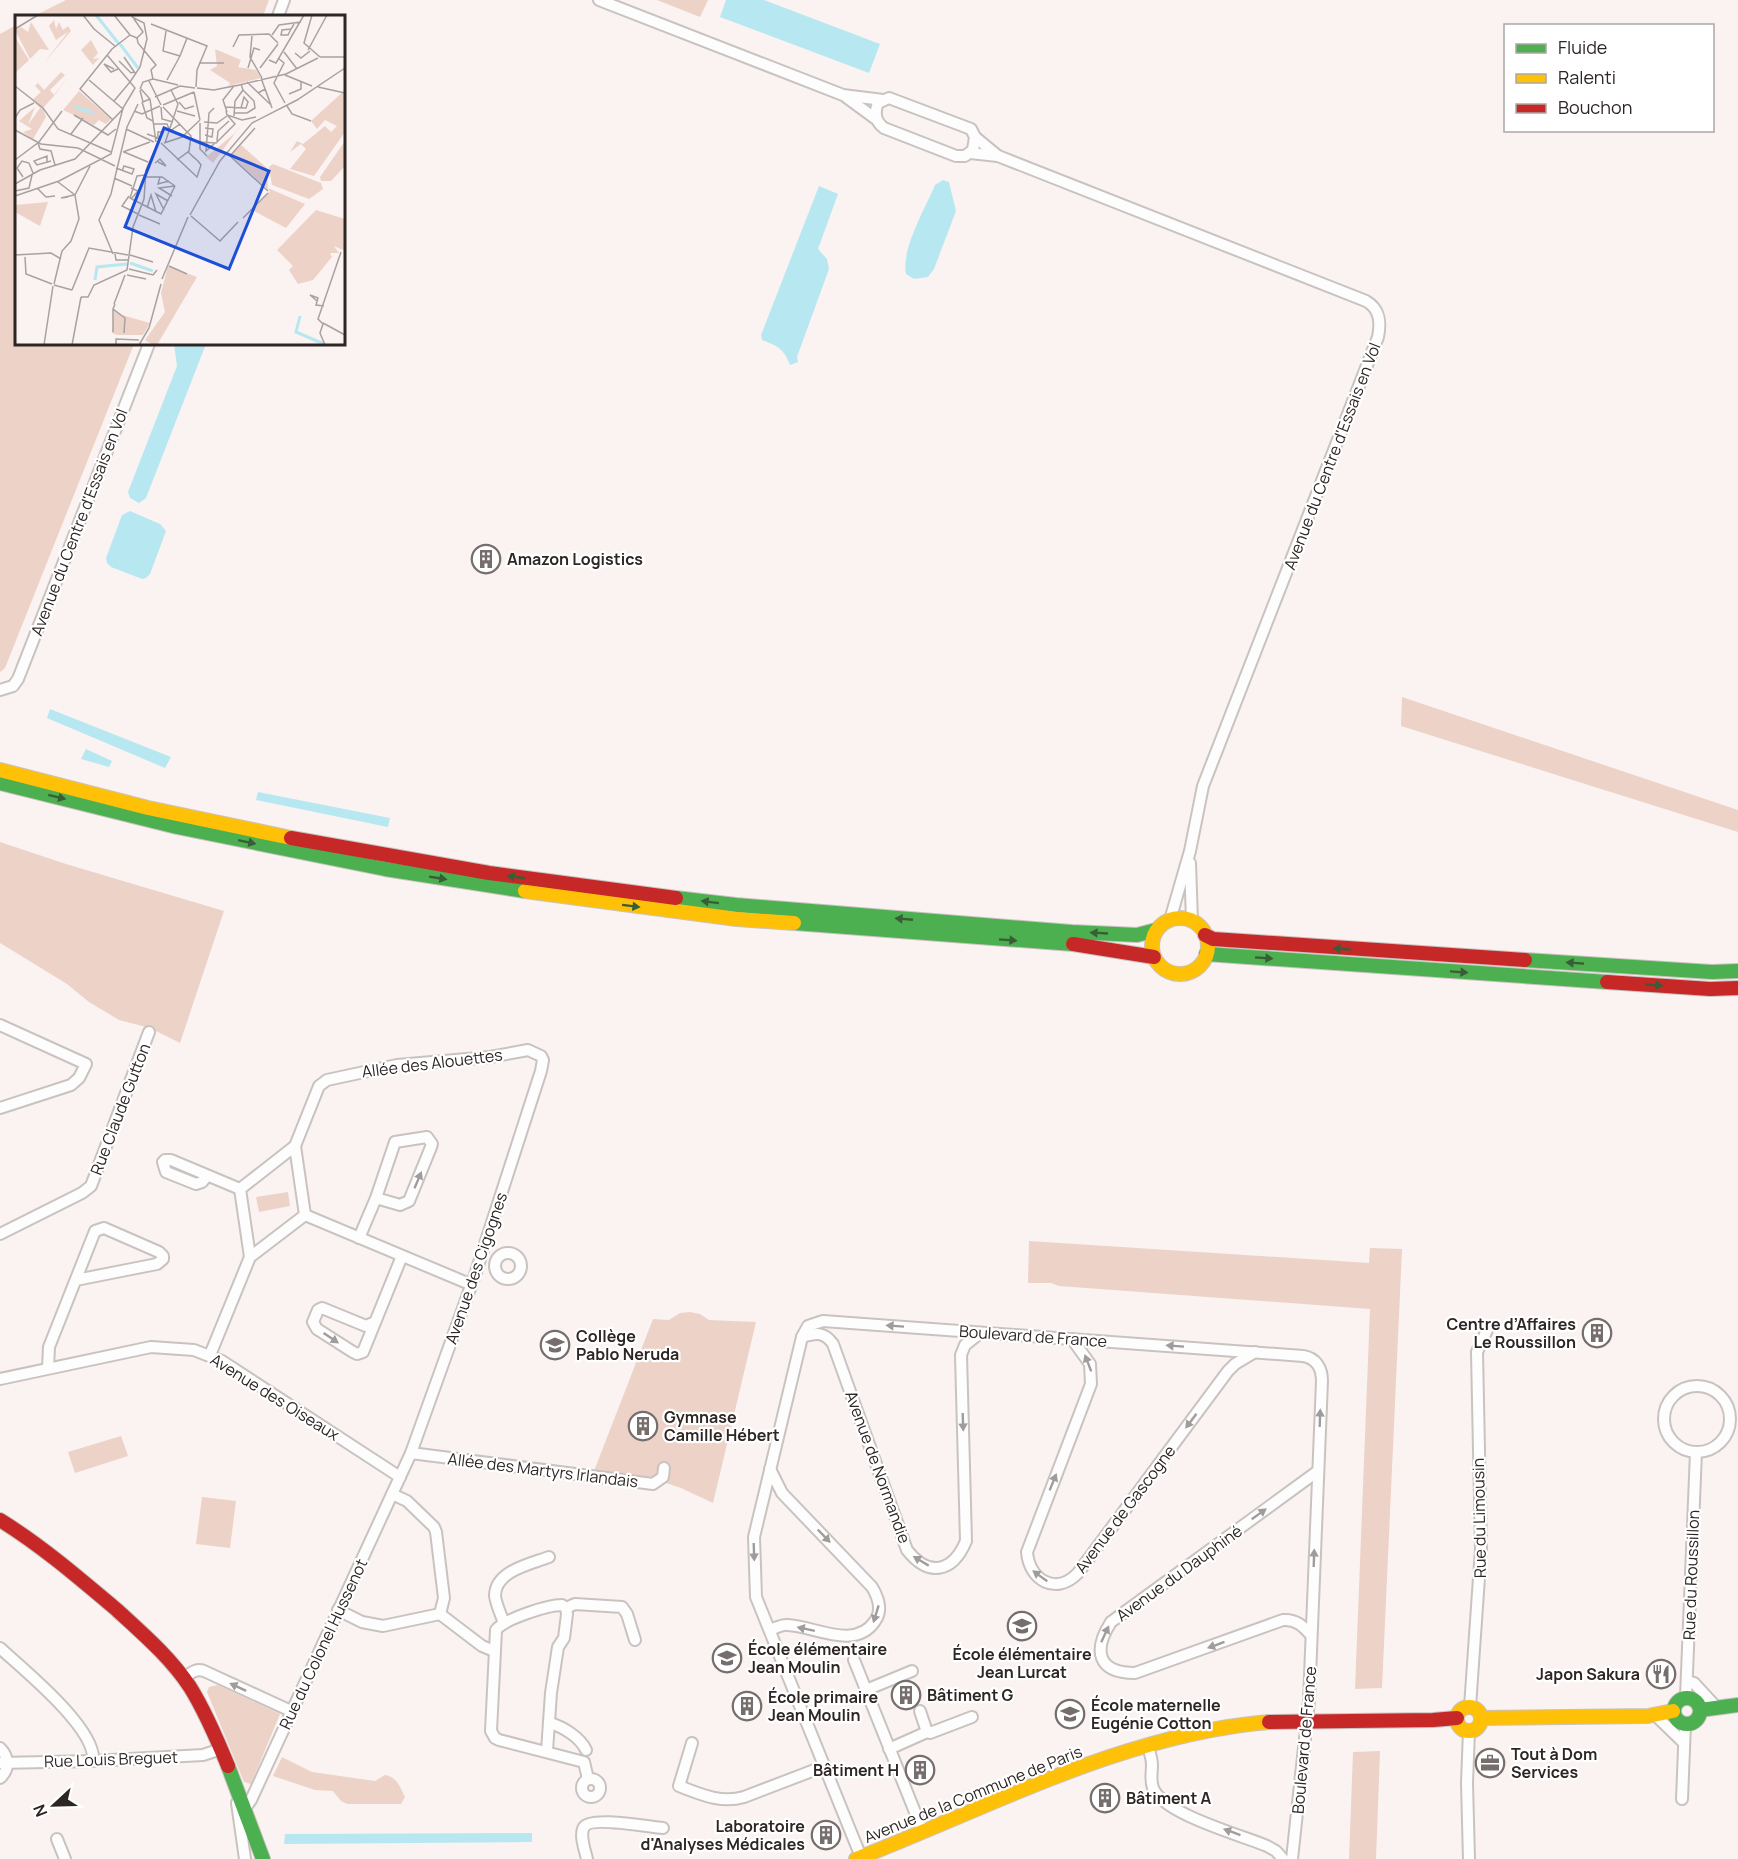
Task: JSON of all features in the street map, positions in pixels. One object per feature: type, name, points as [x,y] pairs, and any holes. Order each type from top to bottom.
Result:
[{"type":"main road","points":[[0,770],[148,808],[297,839],[489,873],[611,891],[736,905],[1072,932],[1137,935],[1156,930],[1170,920],[1185,918],[1202,929],[1208,945],[1206,954],[1197,968],[1181,973],[1165,969],[1154,957],[1152,948],[1156,930]]},
{"type":"main road","points":[[0,783],[177,827],[385,869],[491,886],[737,919],[1086,945],[1154,957]]},
{"type":"main road","points":[[1205,935],[1213,939],[1282,945],[1712,972],[1738,971]]},
{"type":"main road","points":[[1206,954],[1710,989],[1738,988]]},
{"type":"main road","points":[[0,1520],[20,1532],[89,1584],[155,1644],[184,1678],[209,1720],[263,1859]]},
{"type":"main road","points":[[1686,1697],[1696,1701],[1700,1710],[1696,1721],[1685,1724],[1677,1720],[1673,1711],[1677,1701],[1686,1697]]},
{"type":"main road","points":[[1700,1710],[1738,1705]]},
{"type":"main road","points":[[1470,1707],[1479,1712],[1481,1718],[1476,1728],[1469,1731],[1459,1726],[1457,1718],[1461,1710],[1470,1707]]},
{"type":"main road","points":[[1481,1718],[1654,1715],[1673,1711]]},
{"type":"main road","name":"Avenue de la Commune de Paris","points":[[859,1858],[1086,1766],[1202,1732],[1235,1726],[1290,1721],[1457,1718]]},
{"type":"street","points":[[278,15],[284,0]]},
{"type":"street","name":"Avenue du Centre d'Essais en Vol","points":[[599,0],[843,95],[883,100],[893,98],[967,126],[975,137],[998,156]]},
{"type":"street","name":"Avenue du Centre d'Essais en Vol","points":[[843,95],[876,119],[884,128],[956,156],[965,156],[970,153],[998,156],[1366,301],[1379,315],[1378,337],[1203,786],[1190,851]]},
{"type":"street","points":[[876,119],[876,108],[883,100]]},
{"type":"street","points":[[970,153],[975,147],[975,137]]},
{"type":"street","name":"Avenue du Centre d'Essais en Vol","points":[[0,690],[13,686],[18,679],[149,345]]},
{"type":"street","points":[[1170,920],[1190,851]]},
{"type":"street","points":[[1190,851],[1192,921]]},
{"type":"street","points":[[0,1025],[86,1064],[79,1078],[70,1085],[0,1107]]},
{"type":"street","name":"Rue Claude Gutton","points":[[0,1234],[74,1198],[91,1186],[149,1032]]},
{"type":"street","name":"Allée des Alouettes","points":[[295,1146],[322,1082],[397,1065],[528,1050],[541,1056]]},
{"type":"street","name":"Avenue des Cigognes","points":[[400,1477],[411,1454],[477,1272],[543,1065],[541,1056]]},
{"type":"street","points":[[359,1238],[376,1198],[395,1142],[427,1137],[432,1144],[409,1201],[400,1205],[376,1198]]},
{"type":"street","points":[[240,1189],[295,1146],[305,1215]]},
{"type":"street","points":[[207,1176],[240,1189]]},
{"type":"street","points":[[210,1355],[249,1257],[240,1189]]},
{"type":"street","points":[[305,1215],[471,1285]]},
{"type":"street","points":[[249,1257],[305,1215]]},
{"type":"street","points":[[48,1368],[49,1347],[95,1231],[104,1228],[159,1252],[163,1256],[157,1264],[76,1280]]},
{"type":"street","points":[[486,1241],[499,1256]]},
{"type":"street","points":[[506,1253],[517,1256],[521,1263],[520,1272],[514,1278],[506,1280],[499,1276],[495,1268],[499,1256],[506,1253]]},
{"type":"street","points":[[375,1322],[373,1325],[366,1326],[322,1308],[318,1310],[313,1322],[317,1329],[357,1354],[363,1352],[402,1256]]},
{"type":"street","points":[[477,1272],[495,1268]]},
{"type":"street","name":"Boulevard de France","points":[[802,1337],[808,1326],[823,1321],[1307,1356],[1319,1367],[1322,1381],[1308,1721],[1292,1859]]},
{"type":"street","name":"Rue du Limousin","points":[[1470,1707],[1481,1558],[1477,1352],[1487,1330]]},
{"type":"street","name":"Avenue de Normandie","points":[[802,1337],[821,1334],[833,1344],[907,1550],[917,1562],[937,1568],[952,1563],[966,1541],[961,1356],[965,1345],[980,1333]]},
{"type":"street","points":[[802,1337],[754,1537],[756,1597],[825,1766],[859,1858]]},
{"type":"street","name":"Avenue de Gascogne","points":[[1072,1339],[1090,1364],[1091,1383],[1027,1551],[1033,1573],[1041,1580],[1053,1584],[1070,1581],[1078,1573],[1228,1371],[1255,1352]]},
{"type":"street","name":"Avenue des Oiseaux","points":[[0,1379],[152,1347],[186,1348],[210,1355],[400,1477]]},
{"type":"street","points":[[1697,1386],[1716,1392],[1728,1410],[1730,1422],[1720,1443],[1707,1451],[1696,1452],[1682,1449],[1672,1441],[1666,1431],[1664,1417],[1668,1403],[1678,1393],[1697,1386]]},
{"type":"street","name":"Rue du Roussillon","points":[[1686,1697],[1696,1452]]},
{"type":"street","name":"Allée des Martyrs Irlandais","points":[[411,1454],[653,1484],[663,1478],[664,1468]]},
{"type":"street","points":[[770,1469],[782,1493],[872,1587],[879,1605],[878,1616],[872,1625],[854,1635],[837,1635],[786,1624],[770,1630]]},
{"type":"street","name":"Avenue du Dauphiné","points":[[1311,1635],[1301,1624],[1283,1620],[1135,1673],[1116,1671],[1102,1659],[1101,1653],[1104,1633],[1119,1616],[1318,1472]]},
{"type":"street","name":"Rue du Colonel Hussenot","points":[[244,1810],[251,1800],[400,1477]]},
{"type":"street","points":[[393,1494],[407,1501],[434,1527],[436,1532],[444,1598],[440,1614]]},
{"type":"street","points":[[504,1623],[495,1596],[497,1585],[504,1576],[549,1557]]},
{"type":"street","points":[[566,1608],[574,1604],[622,1607],[627,1614],[635,1640]]},
{"type":"street","points":[[566,1608],[562,1605],[548,1607],[504,1623],[496,1630],[490,1726],[492,1735],[500,1740],[584,1761],[588,1779]]},
{"type":"street","points":[[547,1751],[551,1693],[558,1647],[564,1638],[566,1608]]},
{"type":"street","points":[[338,1610],[362,1622],[383,1626],[440,1614],[482,1646],[494,1651]]},
{"type":"street","points":[[0,1648],[51,1694],[85,1734],[94,1757],[93,1761]]},
{"type":"street","points":[[854,1660],[923,1832]]},
{"type":"street","points":[[184,1678],[199,1669],[291,1711]]},
{"type":"street","points":[[866,1690],[912,1671]]},
{"type":"street","points":[[1687,1681],[1694,1683],[1717,1708]]},
{"type":"street","points":[[920,1711],[927,1732]]},
{"type":"street","points":[[1654,1715],[1684,1743]]},
{"type":"street","points":[[889,1749],[972,1716]]},
{"type":"street","points":[[550,1723],[580,1740],[585,1750]]},
{"type":"street","points":[[1682,1799],[1685,1724]]},
{"type":"street","points":[[1469,1731],[1467,1783],[1469,1859]]},
{"type":"street","points":[[692,1743],[679,1786],[717,1799],[728,1800],[744,1797],[825,1766]]},
{"type":"street","points":[[1148,1747],[1152,1762],[1152,1784],[1156,1794],[1163,1802],[1179,1812],[1271,1848],[1283,1859]]},
{"type":"street","points":[[0,1748],[7,1757],[0,1778]]},
{"type":"street","name":"Rue Louis Breguet","points":[[4,1763],[203,1755],[221,1749]]},
{"type":"street","points":[[235,1787],[245,1859]]},
{"type":"street","points":[[587,1859],[582,1836],[584,1826],[588,1823],[600,1821],[663,1828]]},
{"type":"street","points":[[57,1839],[65,1859]]},
{"type":"shaded area","points":[[66,0],[269,0],[263,15],[36,15]]},
{"type":"shaded area","points":[[657,0],[708,0],[700,17]]},
{"type":"shaded area","points":[[15,26],[15,345],[134,345],[5,668],[0,672],[0,34]]},
{"type":"shaded area","points":[[1402,697],[1738,810],[1738,832],[1401,726]]},
{"type":"shaded area","points":[[0,842],[224,911],[180,1043],[150,1028],[119,1020],[89,1002],[67,984],[0,943]]},
{"type":"shaded area","points":[[288,1192],[290,1206],[259,1212],[256,1197]]},
{"type":"shaded area","points":[[1029,1241],[1369,1263],[1370,1248],[1402,1249],[1382,1688],[1355,1689],[1370,1309],[1028,1283]]},
{"type":"shaded area","points":[[680,1313],[700,1314],[709,1320],[756,1322],[713,1503],[681,1488],[654,1479],[594,1471],[653,1319],[669,1320]]},
{"type":"shaded area","points":[[121,1436],[128,1456],[75,1473],[68,1452]]},
{"type":"shaded area","points":[[202,1497],[236,1501],[230,1548],[196,1544]]},
{"type":"shaded area","points":[[218,1685],[280,1714],[251,1784],[244,1782],[207,1692],[209,1687]]},
{"type":"shaded area","points":[[1380,1751],[1376,1859],[1349,1859],[1353,1752]]},
{"type":"shaded area","points":[[282,1757],[312,1772],[375,1781],[385,1775],[389,1776],[398,1783],[405,1797],[401,1804],[347,1804],[341,1801],[333,1791],[315,1790],[273,1776]]},
{"type":"water","points":[[726,0],[764,0],[880,44],[869,73],[720,17]]},
{"type":"water","points":[[943,180],[949,182],[956,211],[934,269],[928,277],[914,279],[906,274],[905,264],[910,241],[935,185]]},
{"type":"water","points":[[819,186],[838,194],[818,249],[827,259],[829,269],[797,357],[798,362],[790,365],[783,352],[762,340],[761,335]]},
{"type":"water","points":[[174,345],[206,345],[146,498],[139,503],[130,498],[128,492],[177,366]]},
{"type":"water","points":[[130,511],[160,524],[166,531],[150,574],[142,579],[111,567],[106,558],[122,515]]},
{"type":"water","points":[[50,709],[171,757],[165,768],[47,718]]},
{"type":"water","points":[[86,749],[112,761],[109,767],[81,759]]},
{"type":"water","points":[[258,792],[390,818],[388,827],[256,800]]},
{"type":"water","points":[[532,1833],[532,1842],[284,1844],[285,1834]]},
{"type":"traffic: fast","points":[[0,783],[177,827],[385,869],[525,891]]},
{"type":"traffic: fast","points":[[676,898],[736,905],[1072,932],[1137,935],[1156,930]]},
{"type":"traffic: fast","points":[[794,923],[1073,944]]},
{"type":"traffic: fast","points":[[1206,954],[1607,982]]},
{"type":"traffic: fast","points":[[1525,960],[1712,972],[1738,971]]},
{"type":"traffic: fast","points":[[1687,1698],[1696,1702],[1700,1711],[1696,1720],[1687,1724],[1678,1720],[1674,1711],[1678,1702],[1687,1698]]},
{"type":"traffic: fast","points":[[1700,1710],[1738,1705]]},
{"type":"traffic: fast","points":[[228,1766],[263,1859]]},
{"type":"traffic: slow","points":[[0,770],[148,808],[291,838]]},
{"type":"traffic: slow","points":[[525,891],[737,919],[794,923]]},
{"type":"traffic: slow","points":[[1180,918],[1195,923],[1203,931],[1208,946],[1203,961],[1195,969],[1180,974],[1165,969],[1157,961],[1152,946],[1157,931],[1165,923],[1180,918]]},
{"type":"traffic: slow","points":[[1469,1707],[1474,1708],[1480,1714],[1481,1719],[1480,1724],[1474,1730],[1469,1731],[1464,1730],[1458,1724],[1457,1719],[1458,1714],[1464,1708],[1469,1707]]},
{"type":"traffic: slow","points":[[1481,1718],[1648,1716],[1673,1711]]},
{"type":"traffic: slow","points":[[856,1859],[1058,1775],[1110,1757],[1162,1741],[1215,1729],[1269,1722]]},
{"type":"traffic: jam","points":[[291,838],[489,873],[676,898]]},
{"type":"traffic: jam","points":[[1205,935],[1213,939],[1525,960]]},
{"type":"traffic: jam","points":[[1073,944],[1154,957]]},
{"type":"traffic: jam","points":[[1607,982],[1710,989],[1738,988]]},
{"type":"traffic: jam","points":[[0,1520],[74,1574],[117,1610],[165,1656],[190,1687],[228,1766]]},
{"type":"traffic: jam","points":[[1269,1722],[1457,1718]]},
{"type":"place","name":"Amazon Logistics","points":[[486,559]]},
{"type":"place","name":"Centre d’Affaires Le Roussillon","points":[[1597,1333]]},
{"type":"place","name":"Collège Pablo Neruda","points":[[555,1345]]},
{"type":"place","name":"Gymnase Camille Hébert","points":[[643,1426]]},
{"type":"place","name":"École élémentaire Jean Lurcat","points":[[1022,1626]]},
{"type":"place","name":"École élémentaire Jean Moulin","points":[[727,1658]]},
{"type":"place","name":"Japon Sakura","points":[[1661,1674]]},
{"type":"place","name":"Bâtiment G","points":[[906,1695]]},
{"type":"place","name":"École primaire Jean Moulin","points":[[747,1706]]},
{"type":"place","name":"École maternelle Eugénie Cotton","points":[[1070,1714]]},
{"type":"place","name":"Tout à Dom Services","points":[[1490,1763]]},
{"type":"place","name":"Bâtiment H","points":[[920,1770]]},
{"type":"place","name":"Bâtiment A","points":[[1105,1798]]},
{"type":"place","name":"Laboratoire d'Analyses Médicales","points":[[826,1835]]}]
